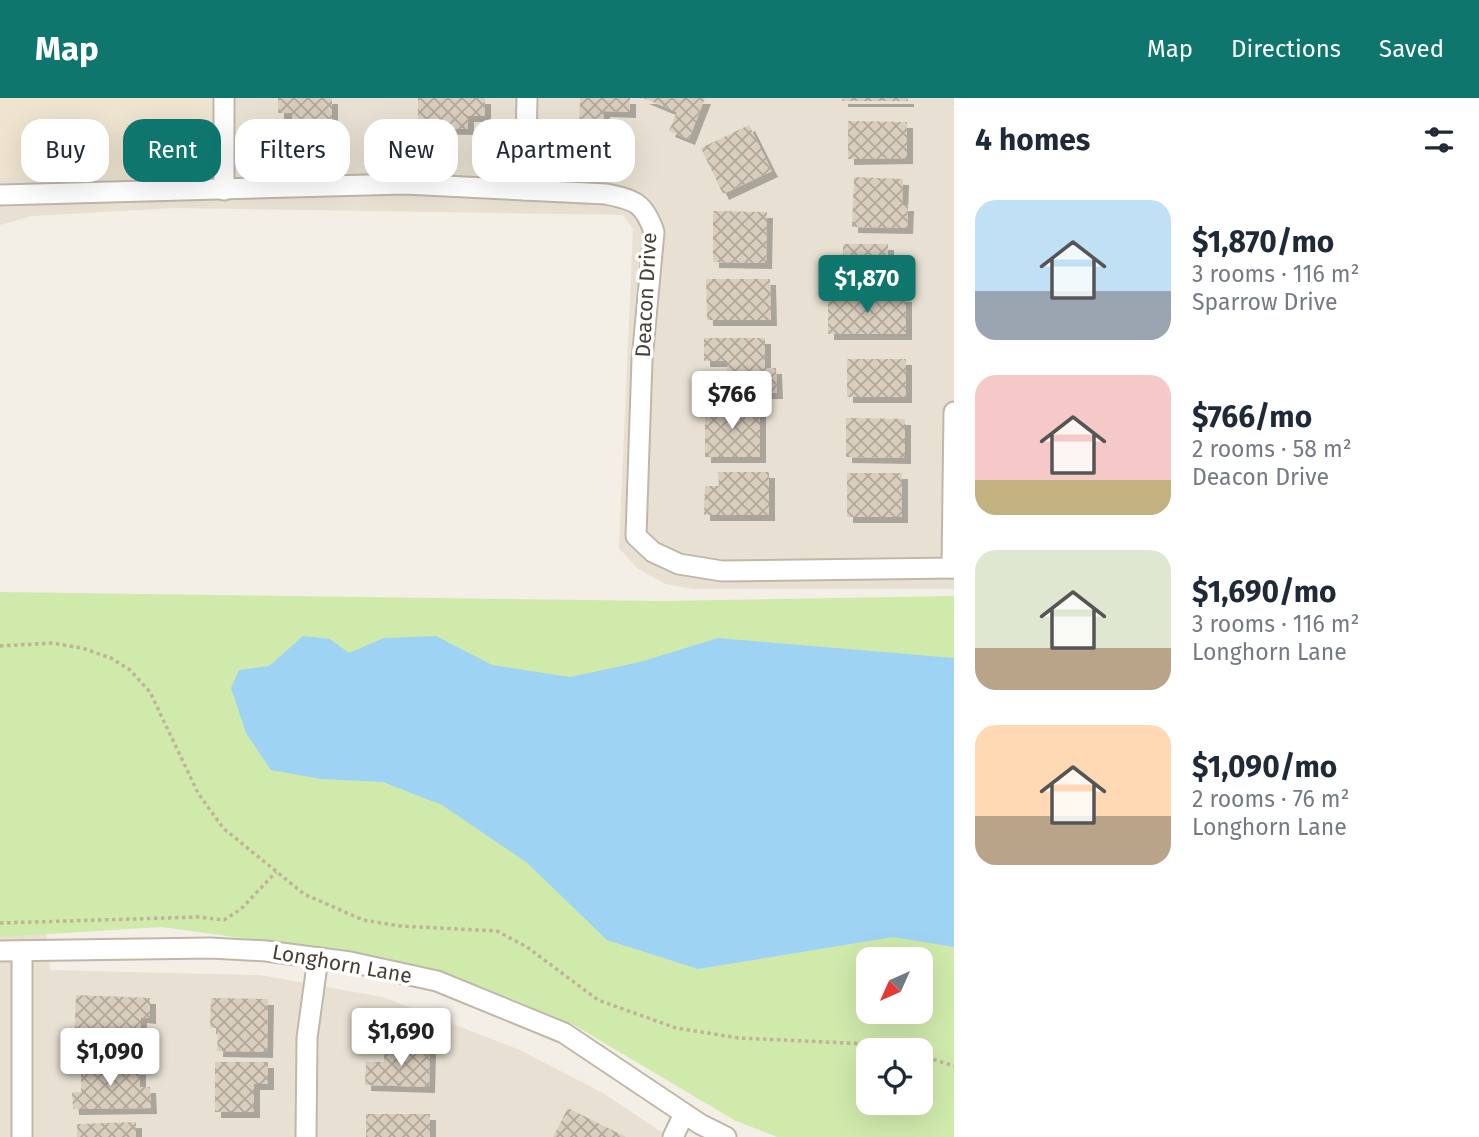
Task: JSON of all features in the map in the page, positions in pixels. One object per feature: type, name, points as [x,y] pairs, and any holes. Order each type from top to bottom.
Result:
[{"type":"street","points":[[224,190],[225,98]]},
{"type":"street","points":[[525,190],[527,98]]},
{"type":"street","name":"Deacon Drive","points":[[0,195],[405,184],[606,194],[632,200],[648,212],[654,232],[642,360],[636,536],[653,552],[679,564],[722,571],[953,568]]},
{"type":"street","points":[[953,568],[954,412]]},
{"type":"street","name":"Longhorn Lane","points":[[0,951],[210,948],[266,951],[437,981],[565,1033],[684,1114],[726,1137]]},
{"type":"street","points":[[22,951],[22,1137]]},
{"type":"street","points":[[306,1137],[307,1038],[318,958]]},
{"type":"street","points":[[673,1137],[684,1114]]},
{"type":"path","points":[[0,646],[52,643],[82,648],[111,658],[130,670],[150,692],[198,793],[216,819],[304,894],[363,920],[400,926],[497,931],[527,947],[598,1000],[676,1028],[739,1038],[856,1043]]},
{"type":"path","points":[[0,923],[198,917],[223,920],[241,909],[276,871]]},
{"type":"path","points":[[933,1059],[954,1066]]},
{"type":"shaded area","points":[[0,98],[954,98],[954,589],[692,589],[665,584],[638,569],[619,548],[633,229],[623,215],[176,208],[33,216],[0,225]]},
{"type":"shaded area","points":[[0,98],[215,98],[216,119],[123,119],[123,175],[109,175],[109,119],[21,119],[21,177],[0,178]]},
{"type":"shaded area","points":[[0,778],[41,874],[50,970],[260,975],[383,997],[520,1050],[603,1093],[669,1137],[0,1137]]},
{"type":"green space","points":[[0,592],[664,601],[954,596],[954,1137],[777,1137],[734,1120],[574,1025],[478,986],[387,958],[162,927],[0,937]]},
{"type":"water","points":[[303,636],[330,639],[349,653],[384,638],[436,636],[492,665],[570,677],[640,662],[718,638],[954,658],[954,947],[893,937],[698,969],[607,940],[526,862],[442,805],[383,782],[321,779],[271,770],[246,733],[231,688],[239,670],[269,666]]},
{"type":"building","points":[[278,98],[332,98],[332,119],[292,119],[292,113],[278,113]]},
{"type":"building","points":[[418,98],[485,98],[485,116],[468,116],[468,129],[458,129],[458,119],[418,119]]},
{"type":"building","points":[[580,98],[630,98],[630,112],[604,111],[604,119],[579,119]]},
{"type":"building","points":[[643,98],[705,98],[689,139],[669,131],[677,112]]},
{"type":"building","points":[[842,98],[908,98],[908,101],[842,101]]},
{"type":"building","points":[[848,121],[907,122],[907,158],[848,159]]},
{"type":"building","points":[[749,125],[772,171],[723,194],[701,148]]},
{"type":"building","points":[[854,177],[903,179],[902,205],[908,205],[907,228],[852,227]]},
{"type":"building","points":[[713,211],[767,212],[766,263],[713,262]]},
{"type":"building","points":[[843,244],[888,244],[888,257],[909,257],[909,285],[843,285]]},
{"type":"building","points":[[706,279],[770,279],[771,320],[707,320]]},
{"type":"building","points":[[828,295],[906,296],[906,334],[828,334]]},
{"type":"building","points":[[704,338],[765,338],[765,368],[776,368],[777,393],[727,393],[727,361],[704,361]]},
{"type":"building","points":[[847,359],[906,359],[906,397],[847,397]]},
{"type":"building","points":[[705,405],[760,405],[760,457],[705,457]]},
{"type":"building","points":[[846,418],[905,419],[905,458],[846,457]]},
{"type":"building","points":[[718,472],[769,472],[769,515],[704,515],[705,486],[719,486]]},
{"type":"building","points":[[847,473],[902,473],[902,517],[847,517]]},
{"type":"building","points":[[76,995],[150,998],[150,1018],[141,1017],[140,1038],[97,1037],[97,1048],[74,1047]]},
{"type":"building","points":[[211,998],[268,999],[267,1052],[217,1051],[218,1028],[210,1028]]},
{"type":"building","points":[[384,1047],[430,1048],[429,1087],[365,1085],[366,1062],[384,1062]]},
{"type":"building","points":[[81,1059],[105,1059],[105,1069],[140,1069],[140,1087],[150,1087],[151,1108],[73,1109],[72,1092],[81,1092]]},
{"type":"building","points":[[215,1062],[268,1062],[268,1084],[254,1084],[254,1112],[215,1112]]},
{"type":"building","points":[[568,1108],[626,1137],[553,1137]]},
{"type":"building","points":[[366,1114],[430,1114],[430,1137],[366,1137]]},
{"type":"building","points":[[136,1122],[136,1137],[77,1137],[77,1124]]}]
